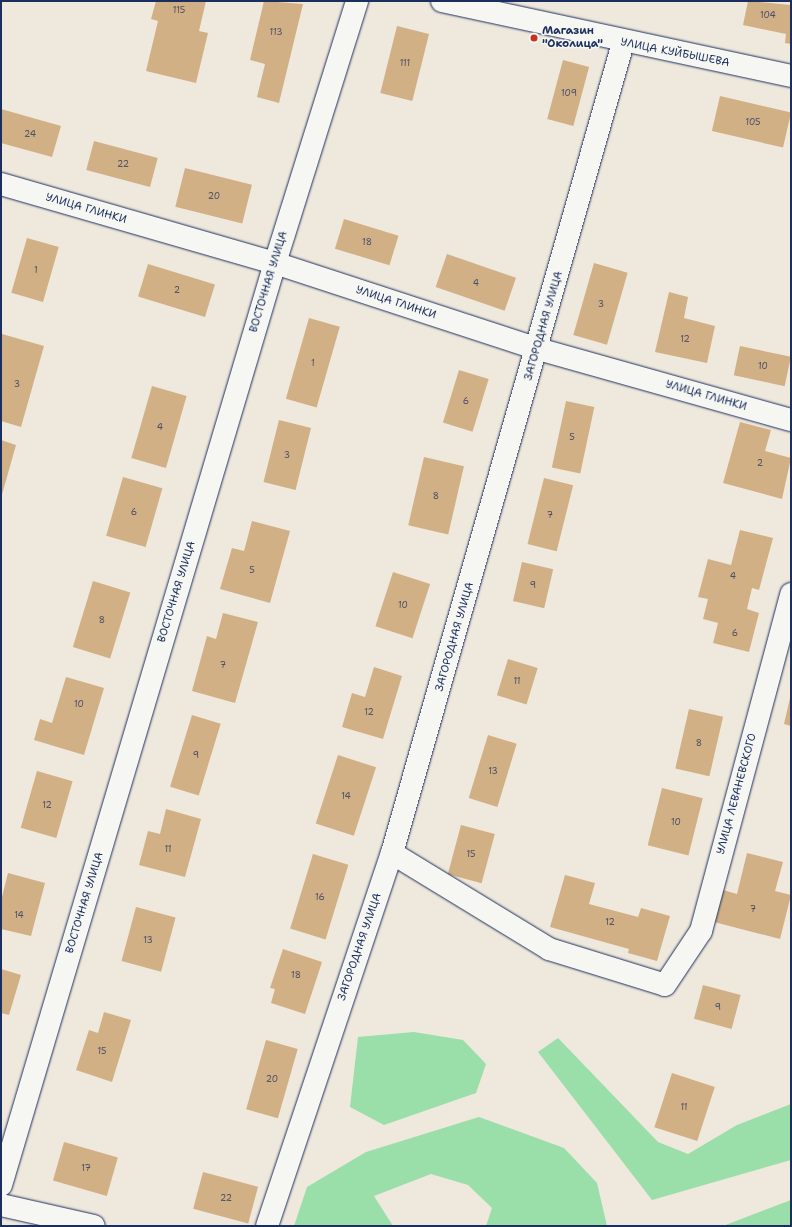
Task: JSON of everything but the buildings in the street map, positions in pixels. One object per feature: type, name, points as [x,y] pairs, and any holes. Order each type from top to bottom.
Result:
[{"type":"street","name":"ВОСТОЧНАЯ УЛИЦА","points":[[1,1184],[275,263],[357,1]]},
{"type":"street","name":"УЛИЦА КУЙБЫШЕВА","points":[[442,1],[513,9],[623,43],[791,76]]},
{"type":"street","name":"ЗАГОРОДНАЯ УЛИЦА","points":[[267,1226],[392,853],[538,349],[623,43]]},
{"type":"street","name":"УЛИЦА ГЛИНКИ","points":[[2,187],[275,263],[538,349],[791,420]]},
{"type":"street","name":"УЛИЦА ЛЕВАНЕВСКОГО","points":[[392,853],[549,949],[665,985],[700,931],[791,594]]},
{"type":"street","points":[[1,1206],[94,1226]]},
{"type":"green space","points":[[414,1032],[463,1040],[486,1064],[476,1093],[384,1125],[350,1107],[358,1037]]},
{"type":"green space","points":[[558,1038],[658,1142],[688,1154],[737,1125],[791,1104],[791,1160],[652,1200],[538,1052]]},
{"type":"green space","points":[[479,1117],[564,1148],[597,1183],[607,1226],[486,1226],[492,1208],[468,1185],[431,1174],[374,1196],[393,1226],[294,1226],[307,1187],[366,1152]]},
{"type":"green space","points":[[791,1200],[791,1226],[723,1226]]},
{"type":"place","name":"Магазин \"Околица\"","points":[[534,38]]}]
